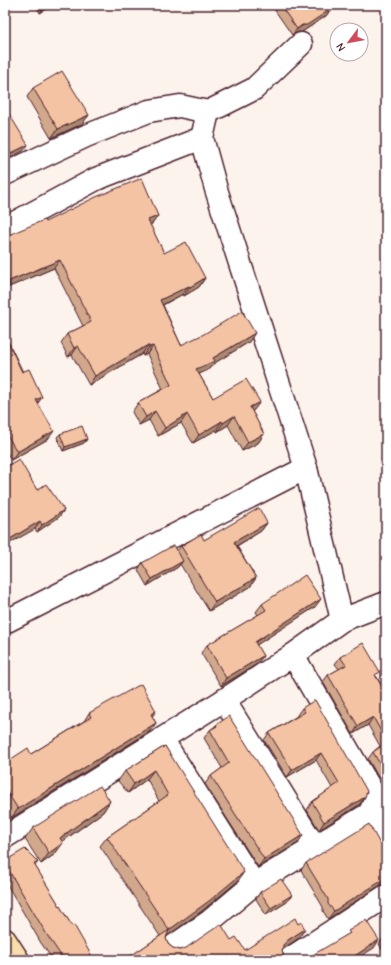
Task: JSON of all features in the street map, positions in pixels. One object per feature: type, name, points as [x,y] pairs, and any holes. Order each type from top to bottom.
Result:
[{"type":"main road","points":[[5,940],[18,960]]},
{"type":"street","points":[[5,174],[86,136],[148,111],[180,106],[208,112],[254,89],[301,44]]},
{"type":"street","points":[[208,112],[202,138],[216,189],[306,468],[342,620]]},
{"type":"street","points":[[5,228],[96,179],[202,138]]},
{"type":"street","points":[[5,622],[306,468]]},
{"type":"street","points":[[5,837],[224,700],[293,655],[342,620],[386,604]]},
{"type":"street","points":[[172,947],[210,921],[254,884],[369,814],[374,804],[374,795],[293,655]]},
{"type":"street","points":[[224,700],[315,847]]},
{"type":"street","points":[[162,739],[254,884]]},
{"type":"street","points":[[369,814],[386,846]]},
{"type":"street","points":[[288,960],[386,896]]},
{"type":"building","points":[[40,5],[50,5],[43,9]]},
{"type":"building","points":[[280,5],[328,5],[331,9],[307,25],[302,25],[297,29]]},
{"type":"building","points":[[62,71],[89,115],[58,129],[33,88]]},
{"type":"building","points":[[6,109],[28,145],[5,156],[5,110]]},
{"type":"building","points":[[142,178],[158,216],[148,220],[164,253],[186,242],[205,278],[190,287],[189,286],[160,300],[181,345],[204,334],[242,311],[255,333],[213,358],[215,361],[196,369],[213,398],[246,379],[260,402],[250,407],[264,434],[248,442],[234,416],[223,423],[222,421],[199,435],[187,414],[165,428],[155,411],[146,417],[138,403],[171,385],[153,346],[149,347],[148,345],[95,376],[78,346],[74,348],[67,334],[91,322],[60,260],[9,281],[10,285],[5,287],[6,236],[44,220],[45,222],[96,197]]},
{"type":"building","points":[[5,335],[22,372],[29,369],[42,397],[36,400],[54,431],[17,452],[5,431]]},
{"type":"building","points":[[82,426],[87,439],[65,447],[60,434]]},
{"type":"building","points":[[19,459],[37,490],[46,484],[64,510],[42,525],[40,521],[5,542],[5,467]]},
{"type":"building","points":[[259,508],[267,523],[234,542],[256,578],[215,602],[181,546],[201,534],[204,540]]},
{"type":"building","points":[[174,545],[183,561],[152,579],[142,563]]},
{"type":"building","points":[[305,575],[321,599],[255,642],[263,656],[226,678],[207,645],[266,610],[262,604]]},
{"type":"building","points":[[363,643],[380,672],[375,675],[386,693],[386,740],[373,717],[358,726],[328,675],[346,665],[340,657]]},
{"type":"building","points":[[141,684],[156,711],[151,714],[156,723],[18,809],[5,789],[5,763],[28,748],[31,754],[91,717],[89,713]]},
{"type":"building","points":[[315,700],[367,791],[365,797],[324,822],[312,802],[339,783],[321,753],[292,770],[269,733],[305,712],[302,708]]},
{"type":"building","points":[[229,716],[303,835],[264,859],[211,776],[229,763],[210,730]]},
{"type":"building","points":[[386,743],[386,775],[373,752]]},
{"type":"building","points":[[165,746],[244,872],[209,901],[169,930],[107,837],[168,795],[154,770],[134,784],[125,771]]},
{"type":"building","points":[[100,786],[110,801],[60,838],[63,843],[49,853],[33,828]]},
{"type":"building","points":[[369,824],[380,844],[386,850],[386,878],[334,911],[328,904],[328,899],[306,863]]},
{"type":"building","points":[[25,849],[38,862],[34,864],[72,926],[74,925],[94,960],[64,960],[47,935],[5,864],[5,861]]},
{"type":"building","points":[[281,879],[292,895],[271,908],[260,892]]},
{"type":"building","points":[[295,918],[298,924],[301,922],[305,929],[283,945],[282,951],[287,960],[232,960],[229,956],[223,960],[126,960],[169,930],[166,938],[168,944],[173,948],[180,950],[186,948],[221,924],[231,940],[236,937],[245,950]]},
{"type":"building","points":[[366,920],[379,940],[353,957],[355,960],[304,960],[350,933],[348,931]]}]
